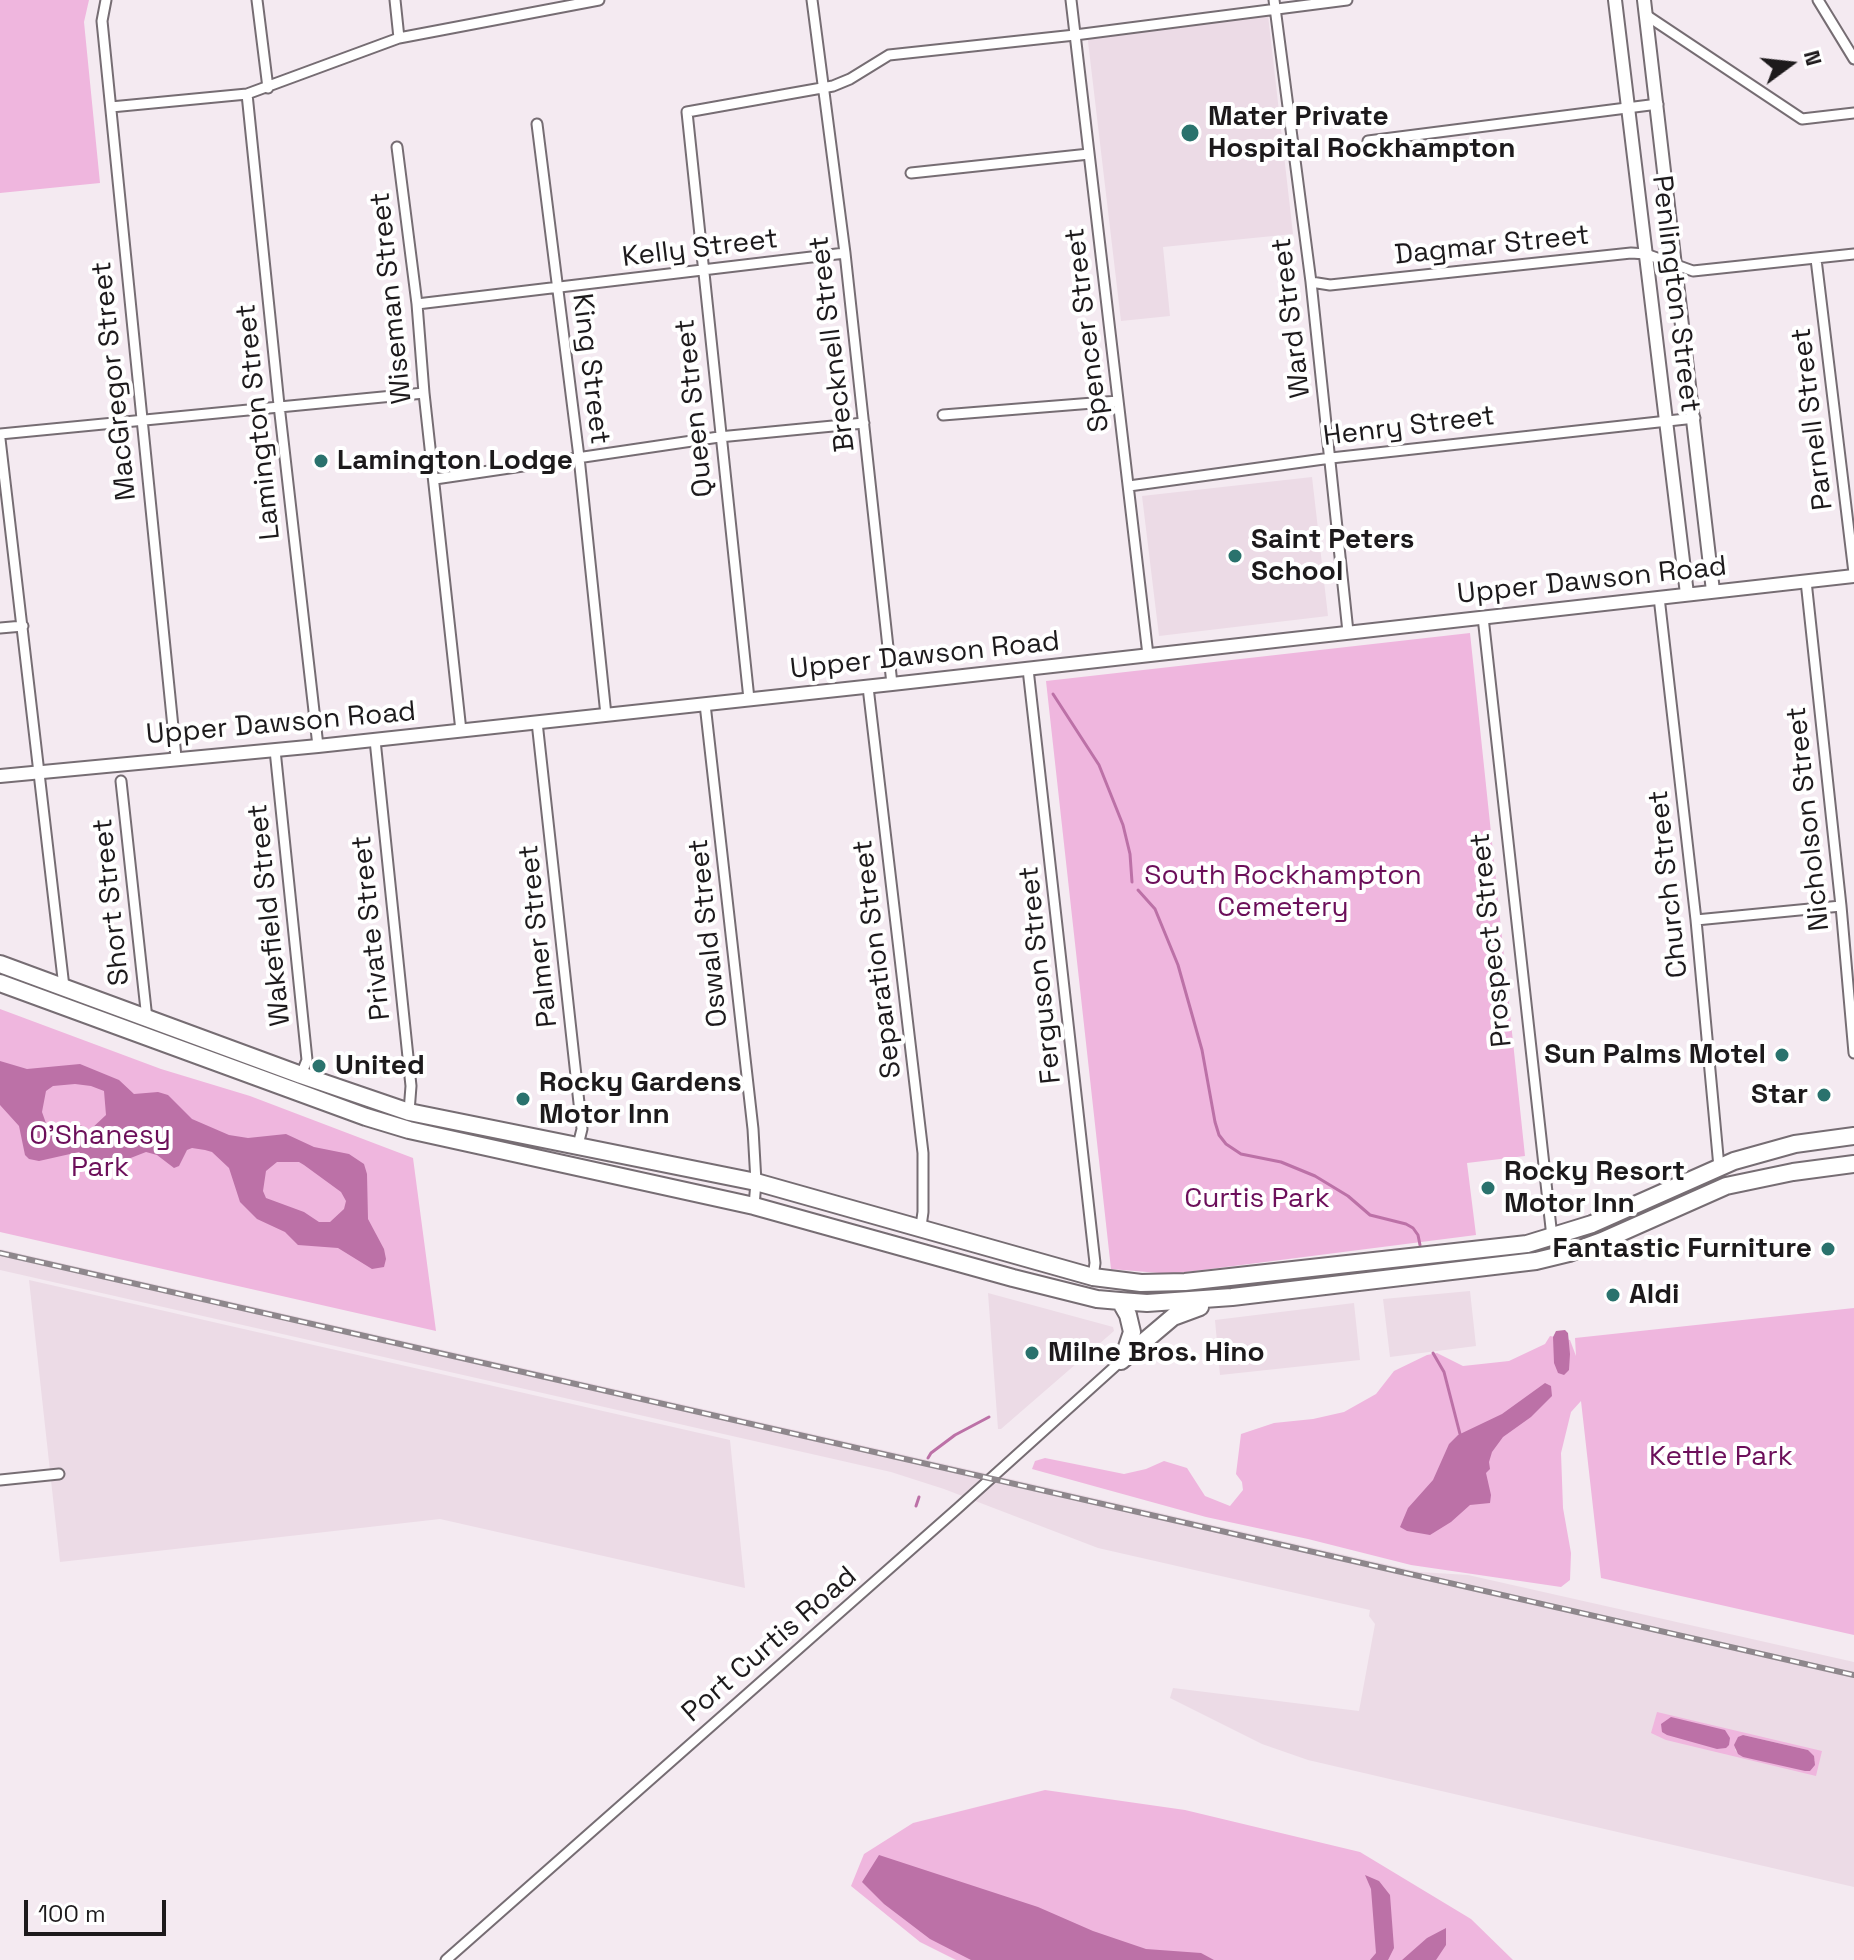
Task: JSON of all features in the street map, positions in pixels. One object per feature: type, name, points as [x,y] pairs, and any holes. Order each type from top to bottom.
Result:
[{"type":"highway","points":[[0,964],[409,1112],[756,1182],[921,1226],[1093,1277],[1141,1283],[1185,1282],[1501,1248],[1552,1237],[1616,1215],[1719,1167],[1782,1147],[1854,1136]]},
{"type":"highway","points":[[0,983],[323,1102],[409,1130],[754,1206],[1097,1299],[1158,1303],[1232,1297],[1466,1271],[1555,1257],[1602,1241],[1726,1186],[1816,1168],[1854,1164]]},
{"type":"highway","name":"Prospect Street","points":[[1552,1237],[1555,1257]]},
{"type":"highway","points":[[1121,1361],[1173,1317],[1232,1297]]},
{"type":"highway","points":[[1120,1301],[1128,1315],[1132,1332],[1121,1361]]},
{"type":"street","name":"MacGregor Street","points":[[106,0],[102,21],[176,757]]},
{"type":"street","points":[[257,0],[268,88]]},
{"type":"street","points":[[395,0],[399,38]]},
{"type":"street","points":[[531,0],[532,12]]},
{"type":"street","points":[[111,107],[247,94],[399,38],[599,0]]},
{"type":"street","name":"Brecknell Street","points":[[812,0],[845,253],[892,684]]},
{"type":"street","name":"Spencer Street","points":[[1071,0],[1148,655]]},
{"type":"street","points":[[822,89],[850,79],[889,55],[1075,35],[1275,4],[1347,0]]},
{"type":"street","name":"Penlington Street","points":[[1615,0],[1687,594]]},
{"type":"street","name":"Penlington Street","points":[[1644,0],[1713,591]]},
{"type":"street","points":[[1818,0],[1854,59]]},
{"type":"street","name":"Ward Street","points":[[1275,4],[1311,282],[1348,632]]},
{"type":"street","points":[[1646,15],[1802,119],[1854,113]]},
{"type":"street","name":"Queen Street","points":[[749,699],[687,112],[822,89]]},
{"type":"street","name":"Lamington Street","points":[[247,94],[318,746]]},
{"type":"street","points":[[1368,141],[1658,104]]},
{"type":"street","name":"King Street","points":[[537,124],[579,457],[606,715]]},
{"type":"street","name":"Wiseman Street","points":[[397,147],[417,304],[461,731]]},
{"type":"street","points":[[911,173],[1089,154]]},
{"type":"street","name":"Kelly Street","points":[[417,304],[845,253]]},
{"type":"street","name":"Dagmar Street","points":[[1311,282],[1330,285],[1631,253],[1646,254],[1693,271],[1854,254]]},
{"type":"street","name":"Parnell Street","points":[[1816,259],[1854,574]]},
{"type":"street","points":[[64,987],[23,626],[3,491],[0,436],[279,405],[424,393]]},
{"type":"street","points":[[943,415],[1118,401]]},
{"type":"street","name":"Henry Street","points":[[1129,486],[1331,458],[1695,418]]},
{"type":"street","points":[[435,479],[719,437],[864,423]]},
{"type":"street","name":"Upper Dawson Road","points":[[0,776],[318,746],[868,687],[1854,574]]},
{"type":"street","name":"Nicholson Street","points":[[1806,581],[1854,1053]]},
{"type":"street","name":"Church Street","points":[[1659,597],[1696,920],[1719,1167]]},
{"type":"street","name":"Prospect Street","points":[[1483,617],[1552,1237]]},
{"type":"street","points":[[0,628],[23,626]]},
{"type":"street","name":"Ferguson Street","points":[[1028,669],[1091,1224],[1095,1263],[1093,1277]]},
{"type":"street","name":"Separation Street","points":[[868,687],[923,1153],[921,1226]]},
{"type":"street","name":"Oswald Street","points":[[705,704],[753,1129],[754,1206]]},
{"type":"street","name":"Palmer Street","points":[[537,722],[582,1129],[578,1145]]},
{"type":"street","name":"Private Street","points":[[375,740],[411,1086],[409,1112]]},
{"type":"street","name":"Wakefield Street","points":[[275,750],[307,1060],[301,1075]]},
{"type":"street","name":"Short Street","points":[[121,781],[147,1019]]},
{"type":"street","points":[[1696,920],[1841,906]]},
{"type":"street","name":"Port Curtis Road","points":[[446,1960],[1121,1361]]},
{"type":"street","points":[[0,1480],[59,1474]]},
{"type":"street","points":[[812,1637],[821,1648]]},
{"type":"shaded area","name":"Mater Private Hospital Rockhampton","points":[[1268,15],[1293,234],[1163,247],[1170,316],[1121,321],[1087,33]]},
{"type":"shaded area","name":"Saint Peters School","points":[[1312,477],[1328,616],[1159,636],[1142,496]]},
{"type":"shaded area","points":[[0,1061],[27,1069],[80,1064],[119,1080],[134,1094],[158,1092],[168,1095],[192,1119],[229,1135],[248,1138],[286,1134],[314,1147],[349,1154],[364,1164],[368,1219],[384,1249],[384,1267],[372,1269],[338,1248],[298,1245],[285,1232],[257,1219],[240,1202],[229,1168],[212,1152],[187,1150],[179,1166],[174,1168],[157,1155],[146,1152],[105,1168],[97,1166],[79,1152],[39,1161],[29,1159],[25,1155],[19,1126],[0,1105]],"holes":[[[75,1084],[104,1091],[106,1115],[90,1130],[80,1125],[54,1132],[48,1129],[42,1112],[46,1091],[53,1086]],[[277,1162],[299,1162],[304,1165],[341,1192],[346,1201],[344,1209],[330,1222],[319,1222],[304,1212],[266,1198],[263,1191],[266,1171]]]},
{"type":"shaded area","points":[[0,1249],[1420,1572],[1468,1575],[1854,1662],[1854,1887],[1308,1760],[1262,1744],[1170,1698],[1173,1688],[1359,1711],[1375,1624],[1369,1616],[1370,1610],[1098,1548],[891,1472],[0,1270]]},
{"type":"shaded area","points":[[29,1280],[730,1440],[745,1588],[440,1519],[60,1562]]},
{"type":"shaded area","points":[[1470,1291],[1476,1346],[1390,1357],[1383,1299]]},
{"type":"shaded area","points":[[988,1293],[1113,1327],[1114,1331],[1001,1429],[998,1429]]},
{"type":"shaded area","points":[[1354,1303],[1360,1360],[1220,1375],[1215,1320]]},
{"type":"shaded area","points":[[1565,1330],[1570,1354],[1569,1370],[1564,1375],[1558,1373],[1554,1363],[1553,1337],[1556,1331]]},
{"type":"shaded area","points":[[1545,1383],[1551,1386],[1552,1396],[1531,1417],[1503,1437],[1492,1452],[1490,1469],[1486,1473],[1490,1503],[1470,1505],[1430,1535],[1400,1527],[1408,1508],[1433,1480],[1449,1444],[1458,1435],[1502,1414]]},
{"type":"shaded area","points":[[1671,1717],[1725,1730],[1730,1738],[1729,1745],[1717,1749],[1667,1735],[1662,1732],[1661,1724]]},
{"type":"shaded area","points":[[1743,1735],[1808,1750],[1814,1756],[1815,1765],[1810,1771],[1805,1771],[1743,1757],[1734,1745]]},
{"type":"shaded area","points":[[879,1855],[1038,1907],[1093,1931],[1146,1949],[1201,1953],[1214,1960],[971,1960],[930,1939],[884,1904],[862,1882]]},
{"type":"shaded area","points":[[1365,1875],[1379,1881],[1390,1895],[1394,1948],[1388,1960],[1370,1960],[1376,1953],[1371,1889]]},
{"type":"shaded area","points":[[1446,1928],[1446,1945],[1436,1960],[1402,1960],[1427,1938]]},
{"type":"green space","points":[[0,0],[89,0],[84,22],[100,183],[0,193]]},
{"type":"green space","name":"South Rockhampton Cemetery","points":[[1470,633],[1525,1156],[1467,1163],[1476,1235],[1171,1274],[1111,1269],[1046,681]]},
{"type":"green space","name":"O'Shanesy Park","points":[[0,1009],[161,1069],[250,1096],[413,1158],[436,1331],[0,1232]]},
{"type":"green space","name":"Kettle Park","points":[[1854,1308],[1854,1635],[1601,1578],[1581,1401],[1571,1412],[1561,1453],[1563,1508],[1571,1553],[1570,1580],[1561,1587],[1411,1565],[1206,1517],[1032,1469],[1035,1461],[1045,1458],[1124,1474],[1164,1461],[1187,1468],[1205,1496],[1230,1506],[1243,1490],[1236,1474],[1241,1434],[1274,1423],[1344,1412],[1376,1394],[1394,1371],[1427,1355],[1437,1353],[1463,1366],[1509,1361],[1545,1344],[1550,1336],[1570,1340],[1576,1356],[1575,1338]]},
{"type":"green space","points":[[1657,1712],[1822,1751],[1816,1776],[1666,1740],[1651,1733]],"holes":[[[1743,1735],[1808,1750],[1815,1761],[1743,1757],[1735,1750]]]},
{"type":"green space","points":[[1045,1790],[1185,1810],[1360,1852],[1471,1919],[1513,1960],[956,1960],[920,1942],[851,1886],[864,1854],[913,1823]]},
{"type":"waterway","points":[[1053,694],[1099,765],[1123,825],[1132,882]]},
{"type":"waterway","points":[[1138,890],[1155,909],[1178,965],[1202,1050],[1215,1122],[1226,1144],[1241,1154],[1281,1162],[1315,1176],[1348,1196],[1370,1215],[1413,1228],[1420,1245]]},
{"type":"waterway","points":[[1433,1353],[1444,1372],[1460,1434]]},
{"type":"waterway","points":[[928,1458],[955,1435],[989,1417]]},
{"type":"waterway","points":[[916,1506],[919,1497]]},
{"type":"railway","points":[[0,1253],[1854,1675]]},
{"type":"place","name":"Mater Private Hospital Rockhampton","points":[[1190,133]]},
{"type":"place","name":"Lamington Lodge","points":[[321,461]]},
{"type":"place","name":"Saint Peters School","points":[[1235,556]]},
{"type":"place","name":"Sun Palms Motel","points":[[1782,1055]]},
{"type":"place","name":"United","points":[[319,1066]]},
{"type":"place","name":"Star","points":[[1824,1095]]},
{"type":"place","name":"Rocky Gardens Motor Inn","points":[[523,1099]]},
{"type":"place","name":"Rocky Resort Motor Inn","points":[[1488,1188]]},
{"type":"place","name":"Fantastic Furniture","points":[[1828,1249]]},
{"type":"place","name":"Aldi","points":[[1613,1295]]},
{"type":"place","name":"Milne Bros. Hino","points":[[1032,1353]]},
{"type":"park label","name":"Curtis Park","points":[[1257,1199]]}]
